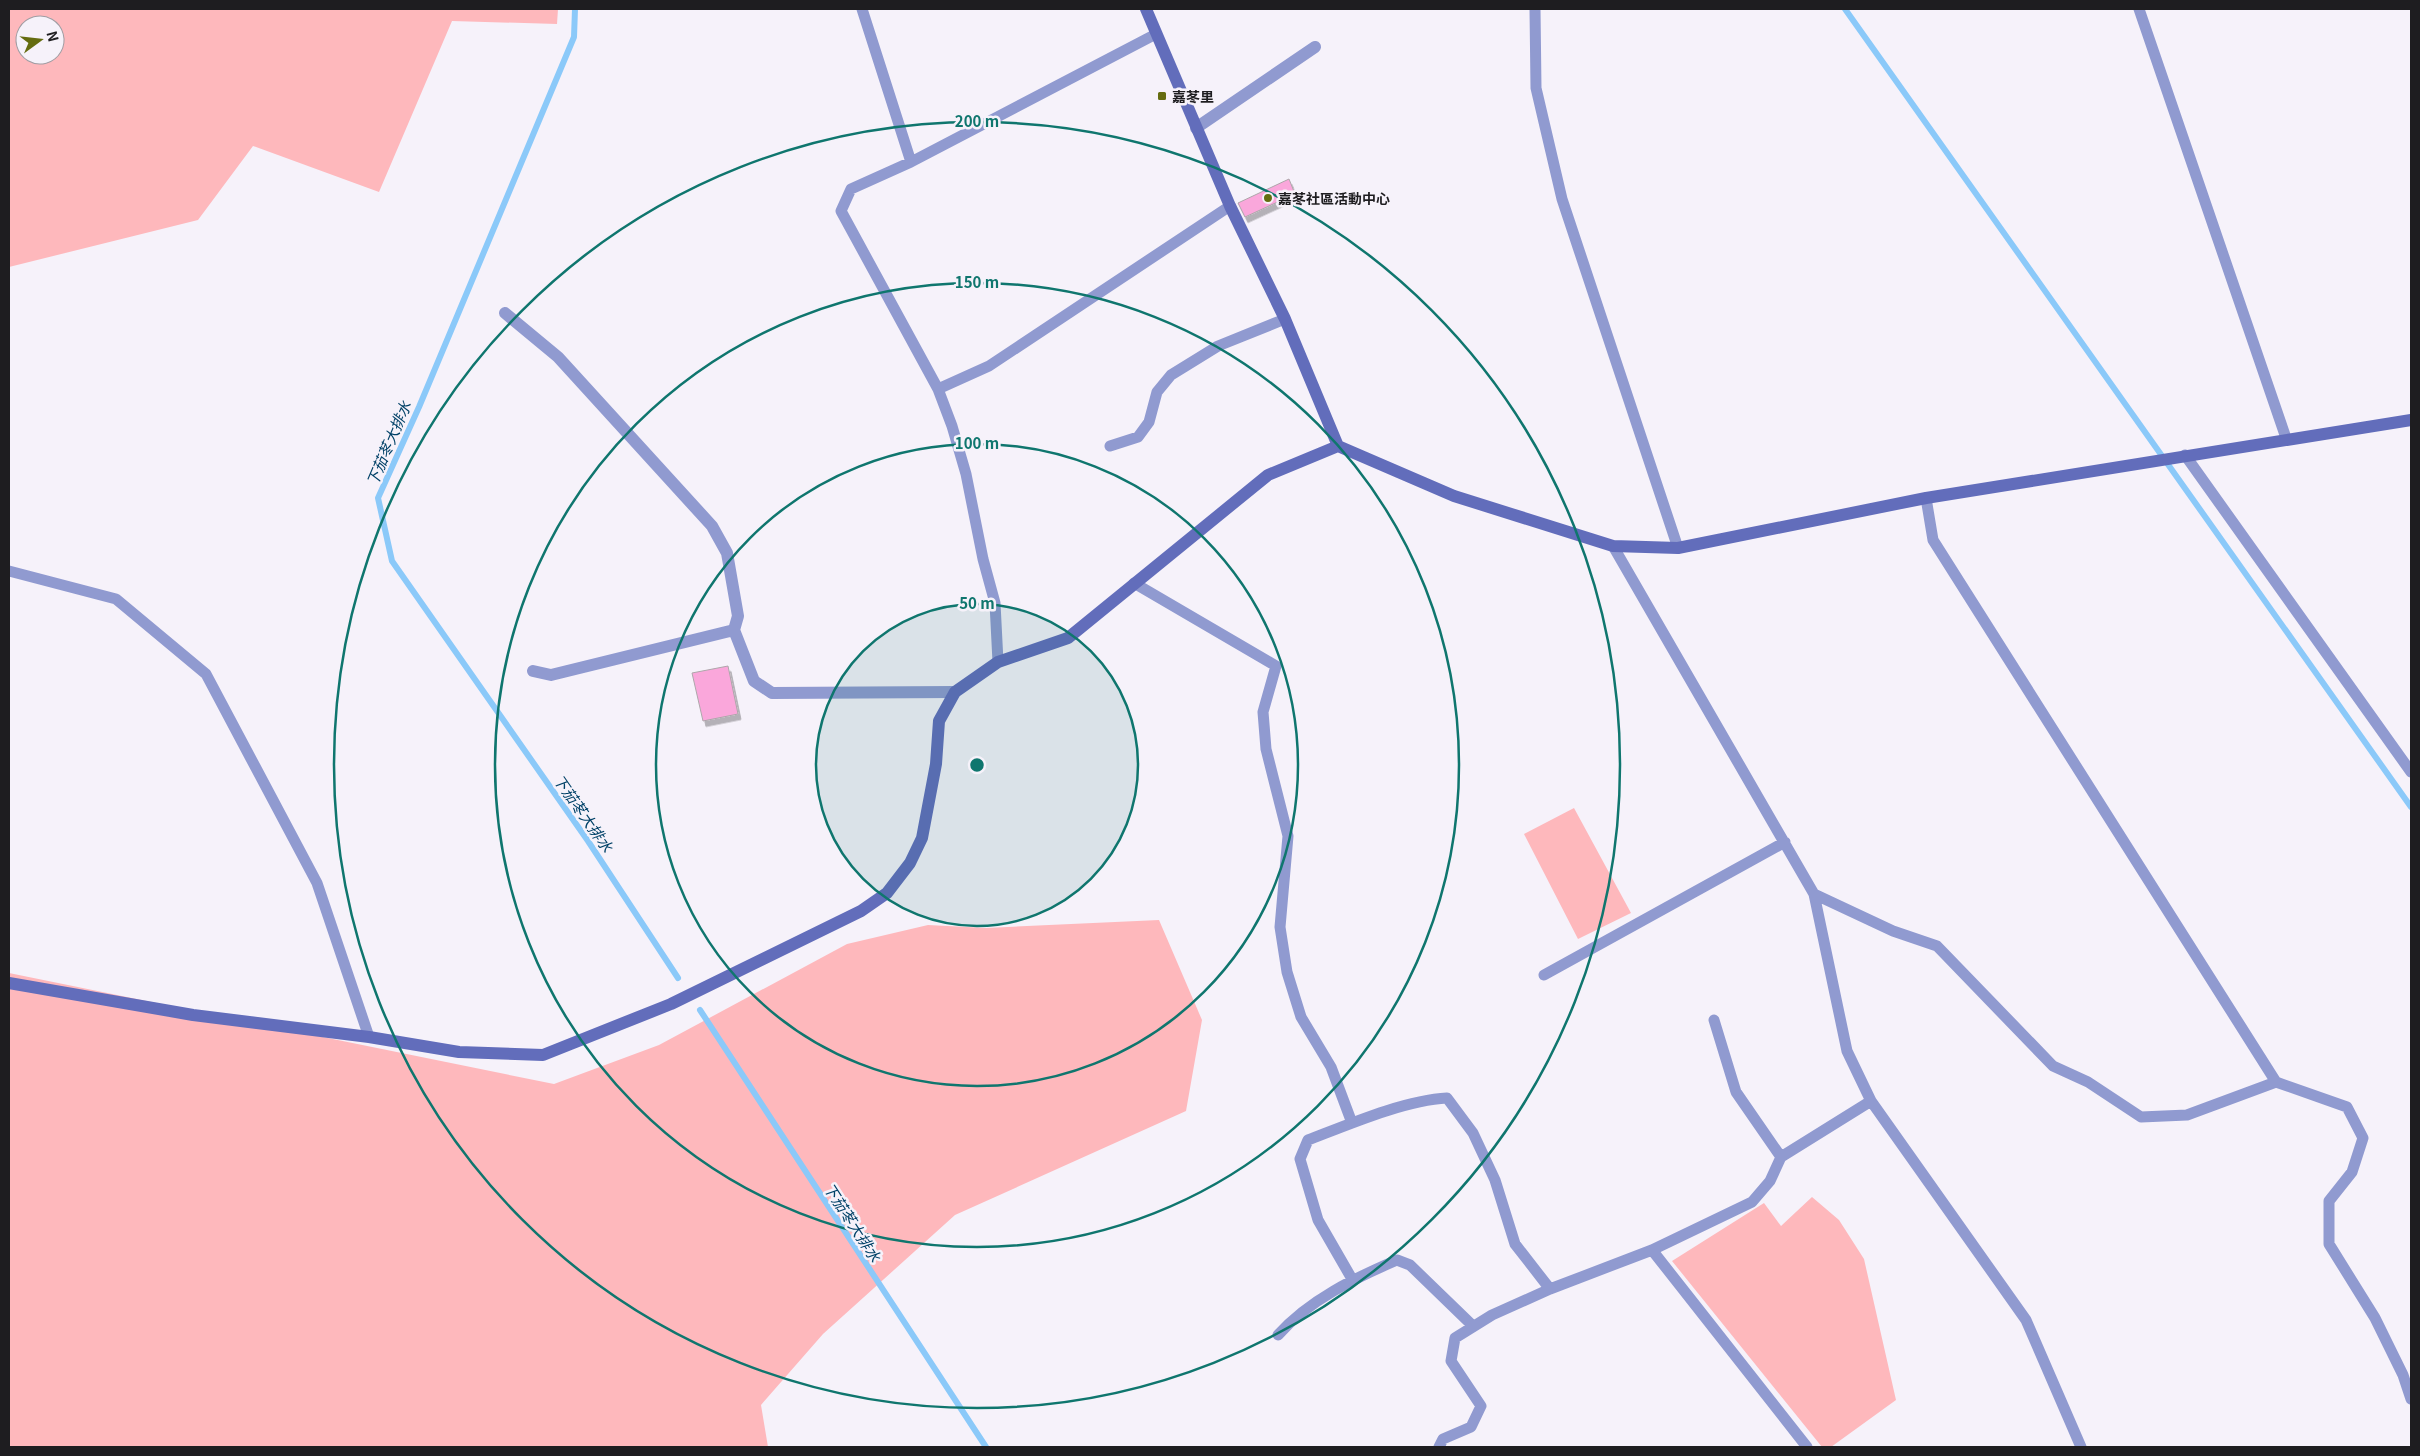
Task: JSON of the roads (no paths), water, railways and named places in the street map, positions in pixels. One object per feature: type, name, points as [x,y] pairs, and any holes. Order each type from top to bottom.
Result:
[{"type":"street","points":[[1146,9],[1230,206],[1285,319],[1338,446],[1454,496],[1613,546],[1678,548],[1926,498],[2286,438],[2411,420]]},
{"type":"street","points":[[1196,128],[1315,47]]},
{"type":"street","points":[[504,314],[558,357],[712,526],[727,553],[738,616],[734,630],[754,681],[772,693],[955,692]]},
{"type":"street","points":[[9,983],[193,1015],[369,1037],[459,1052],[543,1055],[671,1004],[861,911],[887,892],[910,862],[922,838],[936,764],[939,721],[955,692],[998,662],[1068,638],[1268,475],[1338,446]]},
{"type":"street","points":[[533,670],[550,675],[734,630]]},
{"type":"lane","points":[[862,9],[911,162]]},
{"type":"lane","points":[[1535,9],[1536,88],[1562,199],[1678,548]]},
{"type":"lane","points":[[2139,9],[2286,438]]},
{"type":"lane","points":[[998,662],[995,603],[982,559],[966,474],[952,426],[938,389],[841,211],[851,189],[911,162],[1156,34]]},
{"type":"lane","points":[[938,389],[989,366],[1230,206]]},
{"type":"lane","points":[[1110,446],[1138,436],[1149,422],[1158,392],[1171,375],[1218,346],[1285,319]]},
{"type":"lane","points":[[2185,455],[2411,772]]},
{"type":"lane","points":[[1926,498],[1933,540],[2276,1082],[2347,1107],[2363,1138],[2352,1172],[2329,1201],[2329,1244],[2375,1318],[2403,1376],[2411,1398]]},
{"type":"lane","points":[[1613,546],[1814,894],[1847,1051],[1871,1101],[2026,1320],[2081,1447]]},
{"type":"lane","points":[[9,571],[116,599],[206,674],[317,883],[369,1037]]},
{"type":"lane","points":[[1134,583],[1276,666],[1263,712],[1266,749],[1288,836],[1280,927],[1288,972],[1301,1017],[1331,1067],[1352,1123]]},
{"type":"lane","points":[[1544,975],[1785,842]]},
{"type":"lane","points":[[1814,894],[1893,931],[1937,946],[2052,1066],[2088,1082],[2140,1117],[2187,1115],[2276,1082]]},
{"type":"lane","points":[[1714,1020],[1736,1092],[1781,1157]]},
{"type":"lane","points":[[1352,1279],[1318,1220],[1300,1159],[1308,1140],[1352,1123],[1430,1099],[1447,1098],[1473,1133],[1495,1180],[1516,1244],[1550,1289]]},
{"type":"lane","points":[[1438,1447],[1443,1438],[1471,1427],[1481,1406],[1451,1361],[1455,1338],[1492,1315],[1550,1289],[1652,1250],[1752,1202],[1770,1181],[1781,1157],[1871,1101]]},
{"type":"lane","points":[[1652,1250],[1807,1447]]},
{"type":"lane","points":[[1278,1335],[1316,1304],[1352,1279],[1397,1260],[1410,1265],[1473,1326]]},
{"type":"waterway","name":"下茄苳大排水","points":[[575,9],[574,37],[419,407],[378,498],[392,561],[588,841],[678,978]]},
{"type":"waterway","points":[[1845,9],[2411,807]]},
{"type":"waterway","name":"下茄苳大排水","points":[[700,1010],[986,1447]]},
{"type":"place","name":"嘉苳里","points":[[1162,96]]},
{"type":"place","name":"嘉苳社區活動中心","points":[[1268,198]]}]
